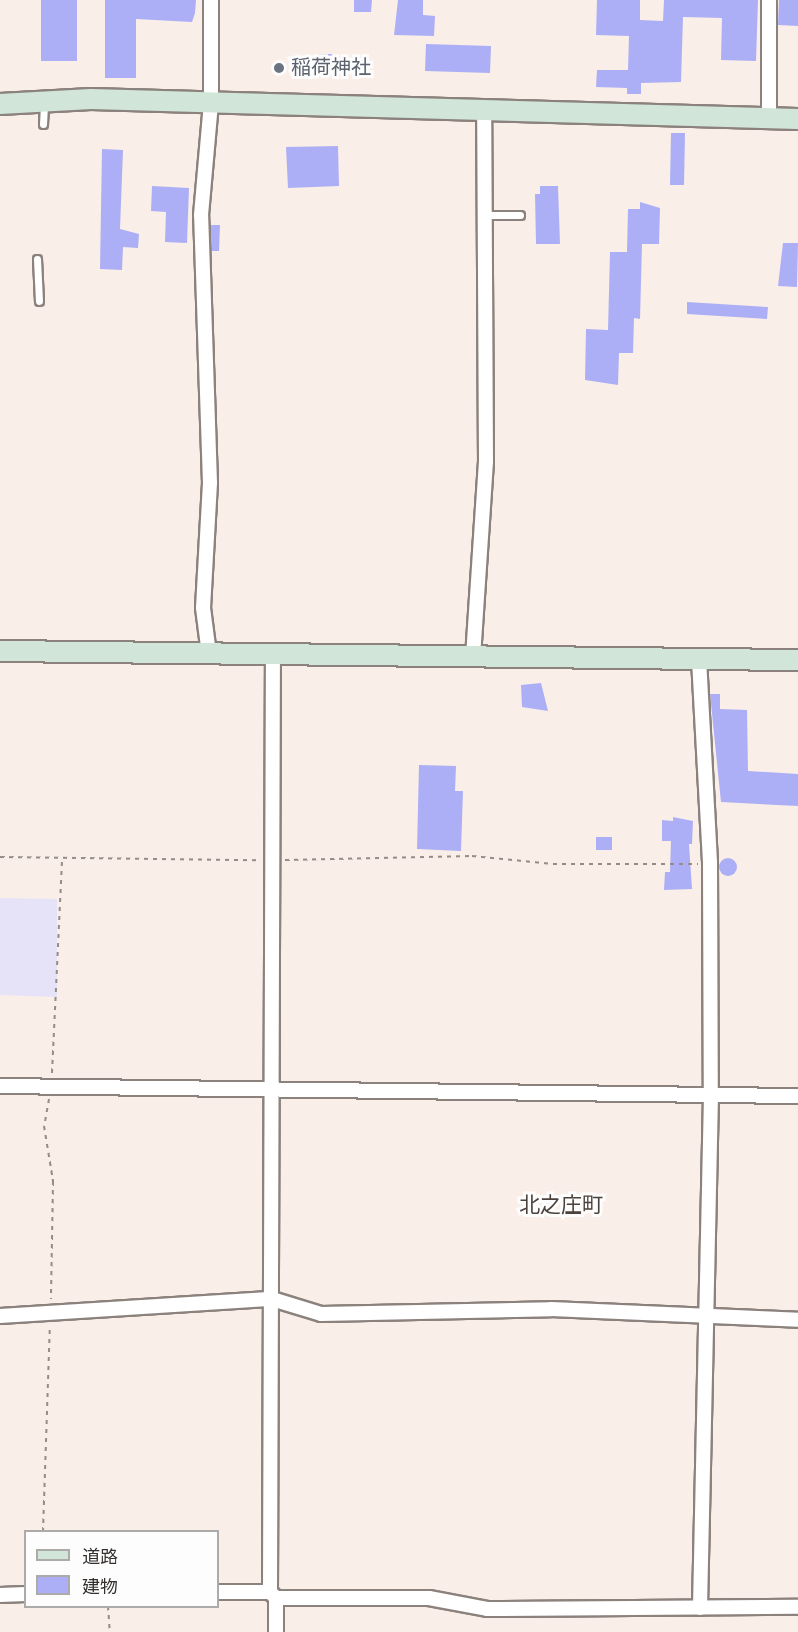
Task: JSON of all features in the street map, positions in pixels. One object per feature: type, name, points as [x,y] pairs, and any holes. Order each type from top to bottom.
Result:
[{"type":"street","points":[[209,654],[202,608],[210,483],[201,215],[211,102],[211,0]]},
{"type":"street","points":[[769,0],[769,117]]},
{"type":"street","points":[[0,104],[44,101],[211,102],[798,119]]},
{"type":"street","points":[[472,657],[486,461],[484,110]]},
{"type":"street","points":[[0,651],[798,660]]},
{"type":"street","points":[[273,655],[272,1299],[273,1595],[276,1632]]},
{"type":"street","points":[[699,659],[710,864],[711,1095],[700,1608]]},
{"type":"street","points":[[0,1086],[798,1096]]},
{"type":"street","points":[[0,1316],[51,1316],[272,1299],[321,1314],[551,1309],[798,1320]]},
{"type":"street","points":[[219,1592],[429,1598],[487,1609],[798,1606]]},
{"type":"street","points":[[0,1595],[24,1594]]},
{"type":"lane","points":[[43,124],[44,101]]},
{"type":"lane","points":[[484,215],[520,215]]},
{"type":"lane","points":[[38,258],[39,302]]},
{"type":"path","points":[[0,857],[272,860],[472,856],[553,864],[710,864]]},
{"type":"path","points":[[43,1530],[51,1316],[52,1181],[44,1126],[51,1088],[62,857]]},
{"type":"path","points":[[108,1608],[110,1632]]},
{"type":"shaded area","points":[[0,898],[57,899],[57,997],[0,995]]},
{"type":"building","points":[[41,0],[77,0],[77,61],[41,61]]},
{"type":"building","points":[[105,0],[196,0],[192,22],[136,19],[136,78],[105,78]]},
{"type":"building","points":[[354,0],[372,0],[371,12],[354,12]]},
{"type":"building","points":[[398,0],[423,0],[423,15],[435,16],[434,36],[394,35]]},
{"type":"building","points":[[597,0],[640,0],[640,20],[663,21],[664,0],[758,0],[756,61],[721,60],[722,18],[683,17],[681,82],[641,83],[641,94],[627,94],[627,88],[596,87],[597,70],[628,70],[629,36],[596,35]]},
{"type":"building","points":[[779,0],[798,0],[798,26],[778,25]]},
{"type":"building","points":[[426,44],[491,46],[490,73],[425,71]]},
{"type":"building","points":[[318,54],[333,54],[332,72],[318,72]]},
{"type":"building","points":[[671,133],[685,133],[684,185],[670,185]]},
{"type":"building","points":[[338,146],[339,186],[288,188],[286,147]]},
{"type":"building","points":[[102,149],[123,150],[120,229],[139,234],[138,248],[123,247],[122,270],[100,269]]},
{"type":"building","points":[[152,186],[189,188],[187,243],[165,242],[166,212],[151,211]]},
{"type":"building","points":[[540,186],[558,186],[560,244],[536,244],[535,194],[540,194]]},
{"type":"building","points":[[640,202],[660,208],[659,244],[642,244],[640,319],[634,318],[633,353],[619,353],[618,385],[585,380],[586,329],[608,330],[610,252],[627,252],[628,209],[640,209]]},
{"type":"building","points":[[210,225],[220,225],[219,251],[211,251]]},
{"type":"building","points":[[783,243],[798,243],[797,287],[778,286]]},
{"type":"building","points":[[687,302],[768,307],[767,319],[687,314]]},
{"type":"building","points":[[541,683],[548,711],[522,707],[521,685]]},
{"type":"building","points":[[710,694],[720,694],[720,709],[747,710],[748,771],[798,774],[798,806],[721,802]]},
{"type":"building","points":[[419,765],[456,766],[455,791],[463,791],[461,851],[417,849]]},
{"type":"building","points":[[673,817],[693,821],[692,844],[689,844],[692,889],[664,890],[665,872],[670,872],[671,841],[662,841],[662,820],[673,821]]},
{"type":"building","points":[[596,837],[612,837],[612,850],[596,850]]},
{"type":"building","points":[[728,858],[734,861],[737,867],[734,873],[728,876],[722,873],[719,867],[722,861]]},
{"type":"place","name":"稲荷神社","points":[[279,68]]},
{"type":"district","name":"北之庄町","points":[[561,1206]]}]
